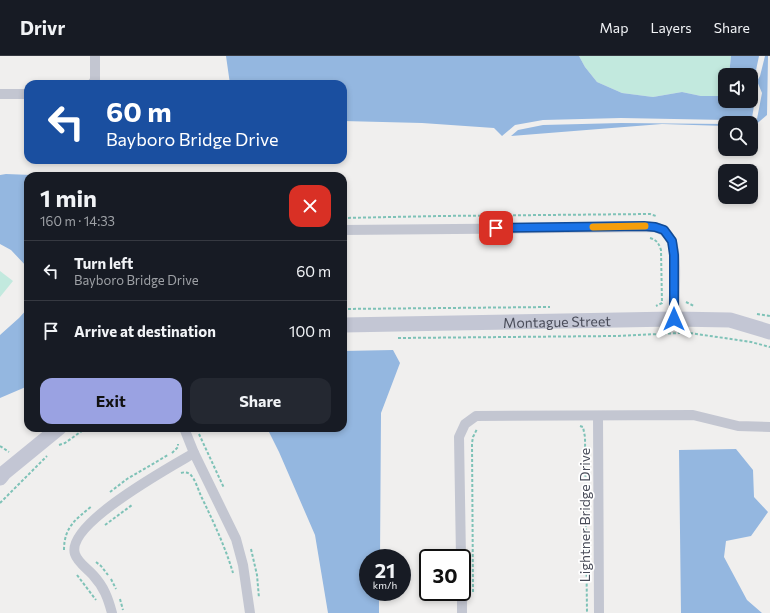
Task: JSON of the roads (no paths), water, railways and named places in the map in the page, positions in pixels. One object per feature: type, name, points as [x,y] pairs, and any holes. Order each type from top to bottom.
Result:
[{"type":"street","points":[[95,56],[95,80]]},
{"type":"street","points":[[0,94],[24,94]]},
{"type":"street","points":[[347,230],[655,227],[664,230],[672,241],[674,255],[674,319]]},
{"type":"street","name":"Montague Street","points":[[347,325],[674,319],[730,320],[770,332]]},
{"type":"street","points":[[461,549],[459,437],[465,424],[476,416],[693,415],[738,426],[770,427]]},
{"type":"street","name":"Lightner Bridge Drive","points":[[598,416],[599,613]]},
{"type":"street","points":[[0,478],[53,432]]},
{"type":"street","points":[[186,432],[194,453],[236,539],[243,564],[250,613]]},
{"type":"street","points":[[112,613],[108,596],[94,575],[82,565],[75,554],[76,540],[86,526],[115,503],[150,478],[194,453]]},
{"type":"street","points":[[462,601],[462,613]]},
{"type":"water","points":[[226,56],[579,56],[585,67],[597,82],[622,93],[653,97],[682,92],[701,96],[718,96],[718,108],[754,108],[752,116],[718,116],[718,120],[621,118],[543,120],[515,125],[502,136],[494,128],[422,123],[347,121],[347,80],[229,80]]},
{"type":"water","points":[[731,56],[759,56],[756,68],[730,68]]},
{"type":"water","points":[[765,56],[768,56],[767,115],[758,123],[758,116],[762,93],[758,83]]},
{"type":"water","points":[[621,123],[718,124],[718,126],[662,124],[511,136],[518,130],[543,125]]},
{"type":"water","points":[[0,175],[24,175],[24,264],[11,250],[0,244]]},
{"type":"water","points":[[24,312],[24,388],[0,398],[0,335]]},
{"type":"water","points":[[393,350],[400,363],[381,413],[380,549],[359,549],[359,601],[379,601],[379,613],[328,613],[315,535],[269,432],[347,432],[347,351]]},
{"type":"water","points":[[736,449],[753,470],[754,497],[768,512],[751,536],[726,541],[724,557],[747,600],[762,613],[681,613],[679,450]]}]
